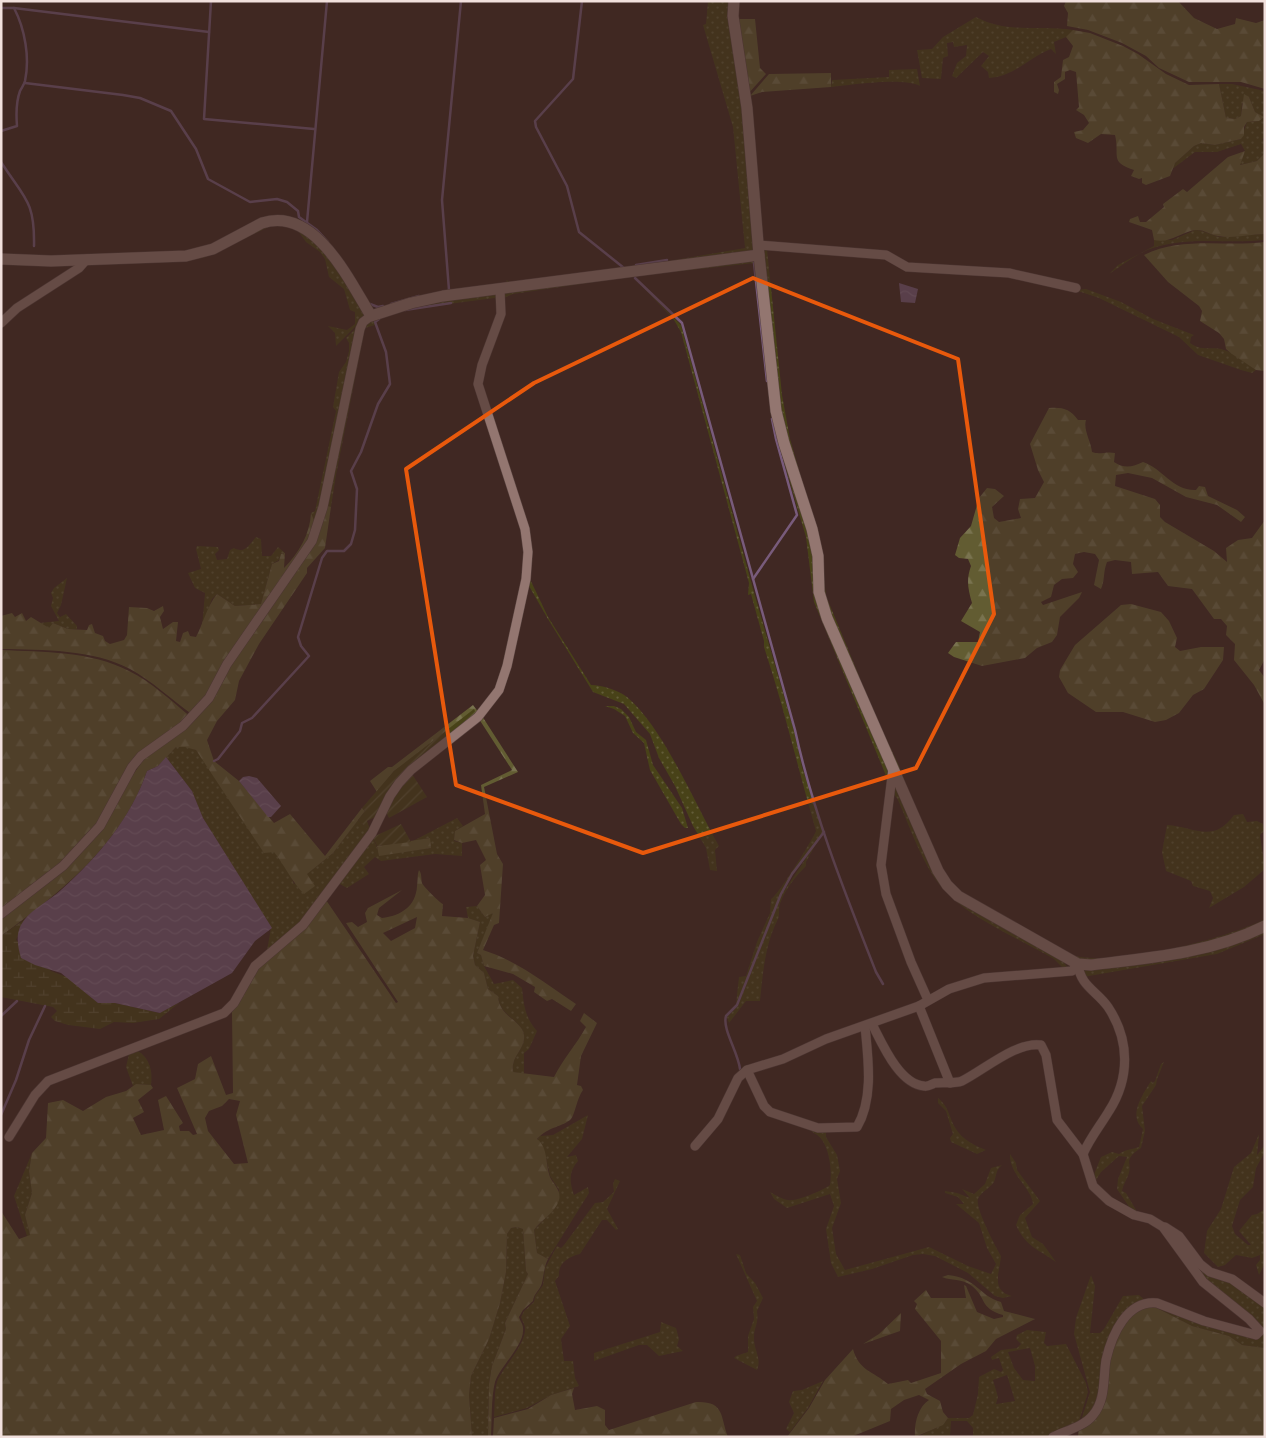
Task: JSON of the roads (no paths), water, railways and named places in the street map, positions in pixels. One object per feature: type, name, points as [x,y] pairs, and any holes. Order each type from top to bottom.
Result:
[{"type":"street","points":[[734,1],[733,16],[747,108],[758,250],[776,411],[784,443],[812,529],[818,556],[819,592],[827,618],[938,871],[947,885],[973,906],[1078,964],[1091,965],[1182,953],[1220,944],[1265,926]]},
{"type":"street","points":[[1,259],[51,261],[195,255],[213,249],[262,223],[271,220],[287,221],[314,236],[336,260],[351,280],[371,316]]},
{"type":"street","points":[[1,914],[63,866],[100,826],[132,767],[141,756],[183,726],[209,698],[228,664],[312,541],[323,507],[360,329],[363,322],[371,316],[411,303],[435,298],[500,290],[758,250],[886,255],[907,267],[1009,273],[1076,288]]},
{"type":"street","points":[[1,323],[18,308],[79,268],[87,259]]},
{"type":"street","points":[[9,1137],[35,1095],[48,1081],[229,1010],[255,966],[310,916],[372,833],[390,796],[399,783],[411,770],[478,716],[500,690],[524,592],[528,552],[525,529],[478,384],[482,365],[501,314],[500,290]]},
{"type":"street","points":[[893,768],[881,866],[889,902],[911,962],[928,1000]]},
{"type":"street","points":[[696,1146],[718,1119],[738,1078],[747,1070],[784,1059],[826,1039],[919,1006],[949,989],[984,978],[1072,971],[1078,964]]},
{"type":"street","points":[[1078,964],[1079,975],[1105,1003],[1116,1019],[1126,1056],[1124,1077],[1118,1096],[1090,1138],[1082,1154]]},
{"type":"street","points":[[919,1006],[950,1083]]},
{"type":"street","points":[[747,1070],[764,1106],[770,1112],[818,1128],[857,1127],[865,1106],[869,1025]]},
{"type":"street","points":[[869,1025],[905,1078],[924,1086],[960,1082],[1026,1046],[1042,1045],[1046,1055],[1056,1120],[1082,1154],[1093,1186],[1109,1201],[1134,1215],[1150,1219],[1179,1236],[1200,1264],[1210,1272],[1238,1282],[1265,1303]]},
{"type":"street","points":[[1053,1437],[1092,1417],[1100,1406],[1107,1359],[1115,1334],[1126,1315],[1137,1306],[1146,1302],[1157,1303],[1223,1327],[1256,1335],[1260,1331],[1249,1319],[1203,1282],[1163,1226]]},
{"type":"water","points":[[899,283],[918,289],[915,303],[901,302]]},
{"type":"water","points":[[166,757],[192,791],[203,818],[272,928],[255,941],[232,973],[160,1013],[115,1003],[98,1003],[61,973],[35,965],[21,958],[18,933],[29,915],[75,877],[112,836],[132,805],[147,771],[158,766]]},
{"type":"water","points":[[243,777],[257,778],[281,806],[271,817],[268,817],[239,781]]},
{"type":"waterway","points":[[211,1],[204,119],[314,129]]},
{"type":"waterway","points":[[307,222],[327,1]]},
{"type":"waterway","points":[[449,290],[442,200],[461,1]]},
{"type":"waterway","points":[[582,1],[573,79],[535,121],[536,127],[567,186],[579,232],[624,268]]},
{"type":"waterway","points":[[1,8],[14,8],[24,34],[27,53],[25,81],[20,91],[16,113],[17,126],[1,131]]},
{"type":"waterway","points":[[14,8],[209,32]]},
{"type":"waterway","points":[[25,83],[140,98],[171,111],[196,149],[208,179],[250,202],[277,199],[287,202],[298,211],[299,217],[317,230],[328,242]]},
{"type":"waterway","points":[[1,162],[22,192],[30,209],[34,231],[34,246]]},
{"type":"waterway","points":[[636,265],[667,260]]},
{"type":"waterway","points":[[754,263],[767,381]]},
{"type":"waterway","points":[[635,278],[682,323],[820,822],[841,883],[876,972],[883,984]]},
{"type":"waterway","points":[[391,304],[419,296]]},
{"type":"waterway","points":[[405,310],[451,303]]},
{"type":"waterway","points":[[370,304],[378,307],[383,306]]},
{"type":"waterway","points":[[214,761],[218,759],[240,731],[242,723],[252,718],[309,656],[301,646],[298,637],[322,558],[327,551],[344,551],[351,544],[355,530],[357,489],[351,471],[361,452],[378,404],[390,384],[386,352],[375,322],[379,319]]},
{"type":"waterway","points":[[753,579],[797,515],[772,419]]},
{"type":"waterway","points":[[740,1069],[726,1027],[726,1016],[737,1005],[781,894],[792,874],[824,832]]},
{"type":"waterway","points":[[1,1016],[17,1001]]},
{"type":"waterway","points":[[1,1115],[16,1080],[29,1040],[45,1006]]}]
